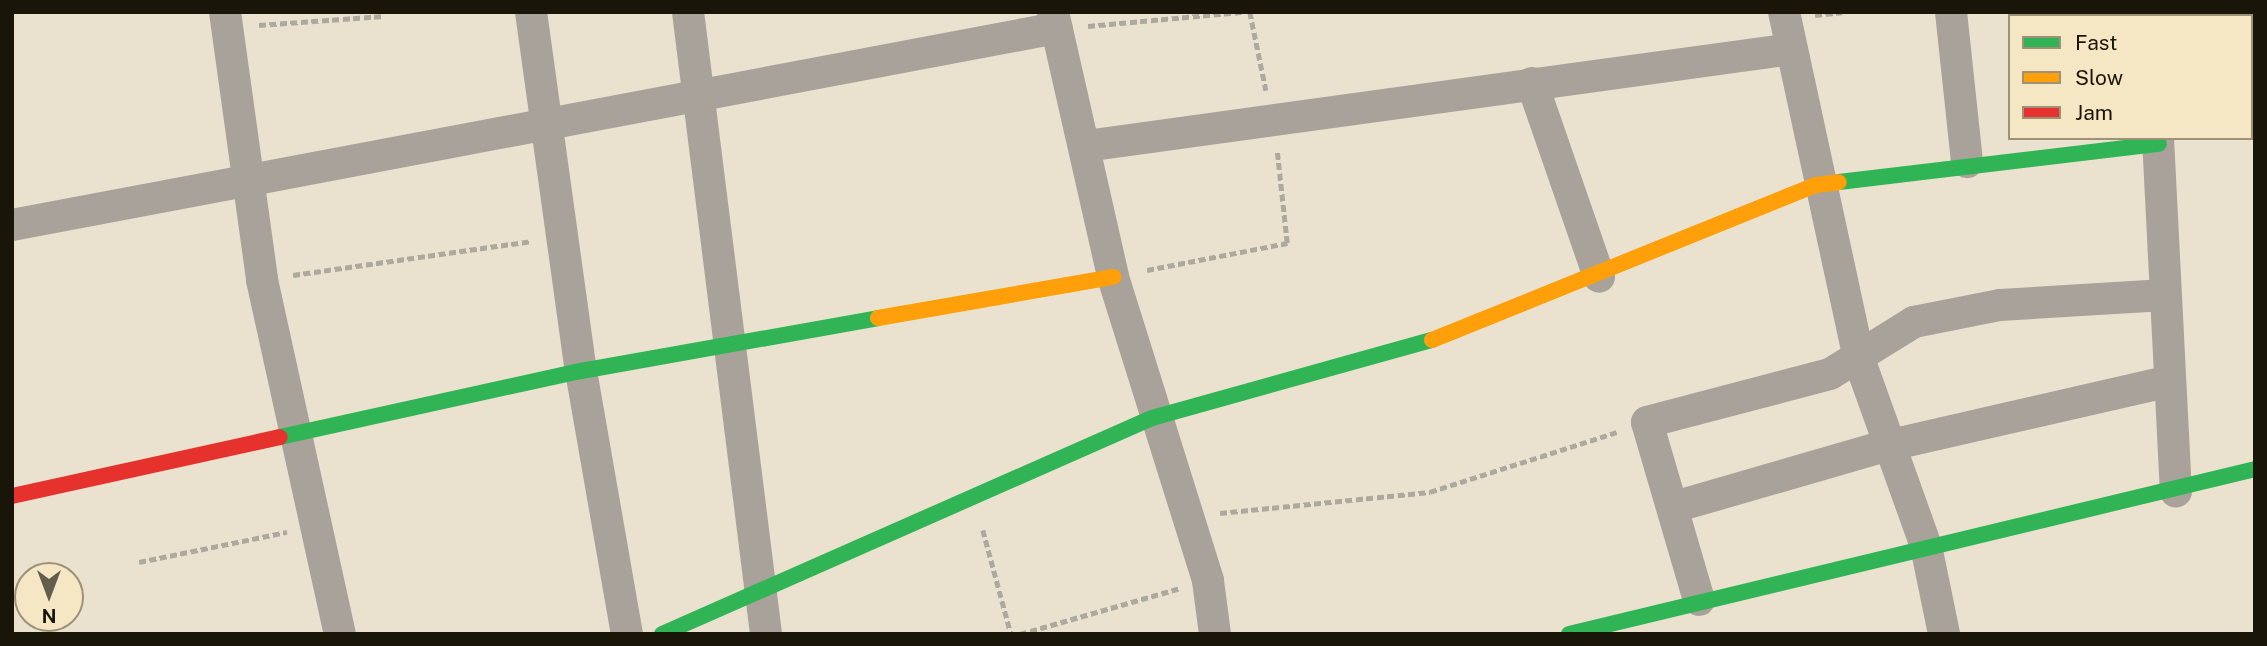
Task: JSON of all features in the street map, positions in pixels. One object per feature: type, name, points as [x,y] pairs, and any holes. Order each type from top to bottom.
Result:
[{"type":"street","points":[[531,12],[549,124],[581,371],[627,634]]},
{"type":"street","points":[[688,12],[758,588],[766,634]]},
{"type":"street","points":[[1784,12],[1816,185],[1858,359],[1886,446],[1926,546],[1944,634]]},
{"type":"street","points":[[1951,12],[1967,162]]},
{"type":"street","points":[[226,20],[262,280],[340,634]]},
{"type":"street","points":[[12,225],[247,183],[549,124],[1055,20],[1086,146],[1113,277],[1152,418],[1208,580],[1215,634]]},
{"type":"street","points":[[1086,146],[1791,49]]},
{"type":"street","points":[[1532,83],[1599,277]]},
{"type":"street","points":[[663,634],[758,588],[973,492],[1152,418],[1384,356],[1599,277],[1816,185],[1967,162],[2158,141],[2176,492]]},
{"type":"street","points":[[12,496],[581,371],[1113,277]]},
{"type":"street","points":[[1699,600],[1647,422],[1808,381],[1858,359],[1888,333],[1931,318],[2000,305],[2165,295]]},
{"type":"street","points":[[1674,508],[1886,446],[2171,381]]},
{"type":"street","points":[[1569,634],[1926,546],[2176,492],[2255,468]]},
{"type":"path","points":[[1055,20],[1241,12]]},
{"type":"path","points":[[1113,277],[1287,243],[1272,119],[1250,12]]},
{"type":"path","points":[[226,20],[384,16]]},
{"type":"path","points":[[262,280],[563,236]]},
{"type":"path","points":[[1184,516],[1430,492],[1647,422]]},
{"type":"path","points":[[973,492],[1011,634]]},
{"type":"path","points":[[139,562],[318,526]]},
{"type":"path","points":[[1020,634],[1208,580]]},
{"type":"traffic: fast","points":[[1839,182],[2159,144]]},
{"type":"traffic: fast","points":[[280,437],[581,371],[878,318]]},
{"type":"traffic: fast","points":[[662,634],[1152,418],[1432,340]]},
{"type":"traffic: fast","points":[[1569,634],[2255,469]]},
{"type":"traffic: slow","points":[[1432,340],[1816,185],[1839,182]]},
{"type":"traffic: slow","points":[[878,318],[1113,277]]},
{"type":"traffic: jam","points":[[12,496],[280,437]]}]
